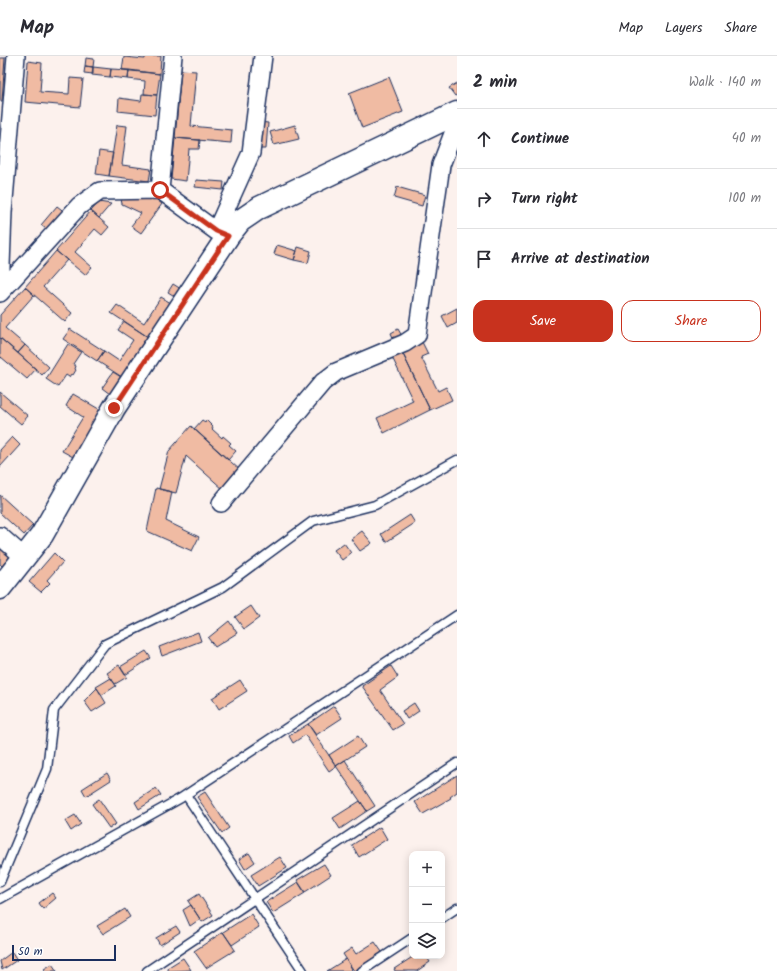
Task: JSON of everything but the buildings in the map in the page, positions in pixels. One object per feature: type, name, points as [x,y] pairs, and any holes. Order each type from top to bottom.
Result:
[{"type":"street","points":[[0,293],[3,212],[16,56]]},
{"type":"street","points":[[160,190],[173,56]]},
{"type":"street","points":[[0,588],[42,535],[114,408],[222,233],[251,153],[263,56]]},
{"type":"street","points":[[222,233],[259,208],[457,113]]},
{"type":"street","points":[[221,503],[323,382],[336,372],[406,344],[417,335],[441,164],[457,123]]},
{"type":"street","points":[[0,293],[89,197],[100,191],[160,190],[222,233]]},
{"type":"street","points":[[0,536],[25,558]]},
{"type":"lane","points":[[0,882],[47,769],[54,710],[105,644],[223,587],[313,521],[375,505],[457,460]]},
{"type":"lane","points":[[0,898],[186,795],[457,615]]},
{"type":"lane","points":[[147,971],[457,763]]},
{"type":"lane","points":[[186,795],[303,971]]},
{"type":"lane","points":[[445,916],[457,908]]},
{"type":"lane","points":[[362,971],[409,940]]},
{"type":"route","points":[[114,408],[228,236],[216,231],[160,190]]}]
